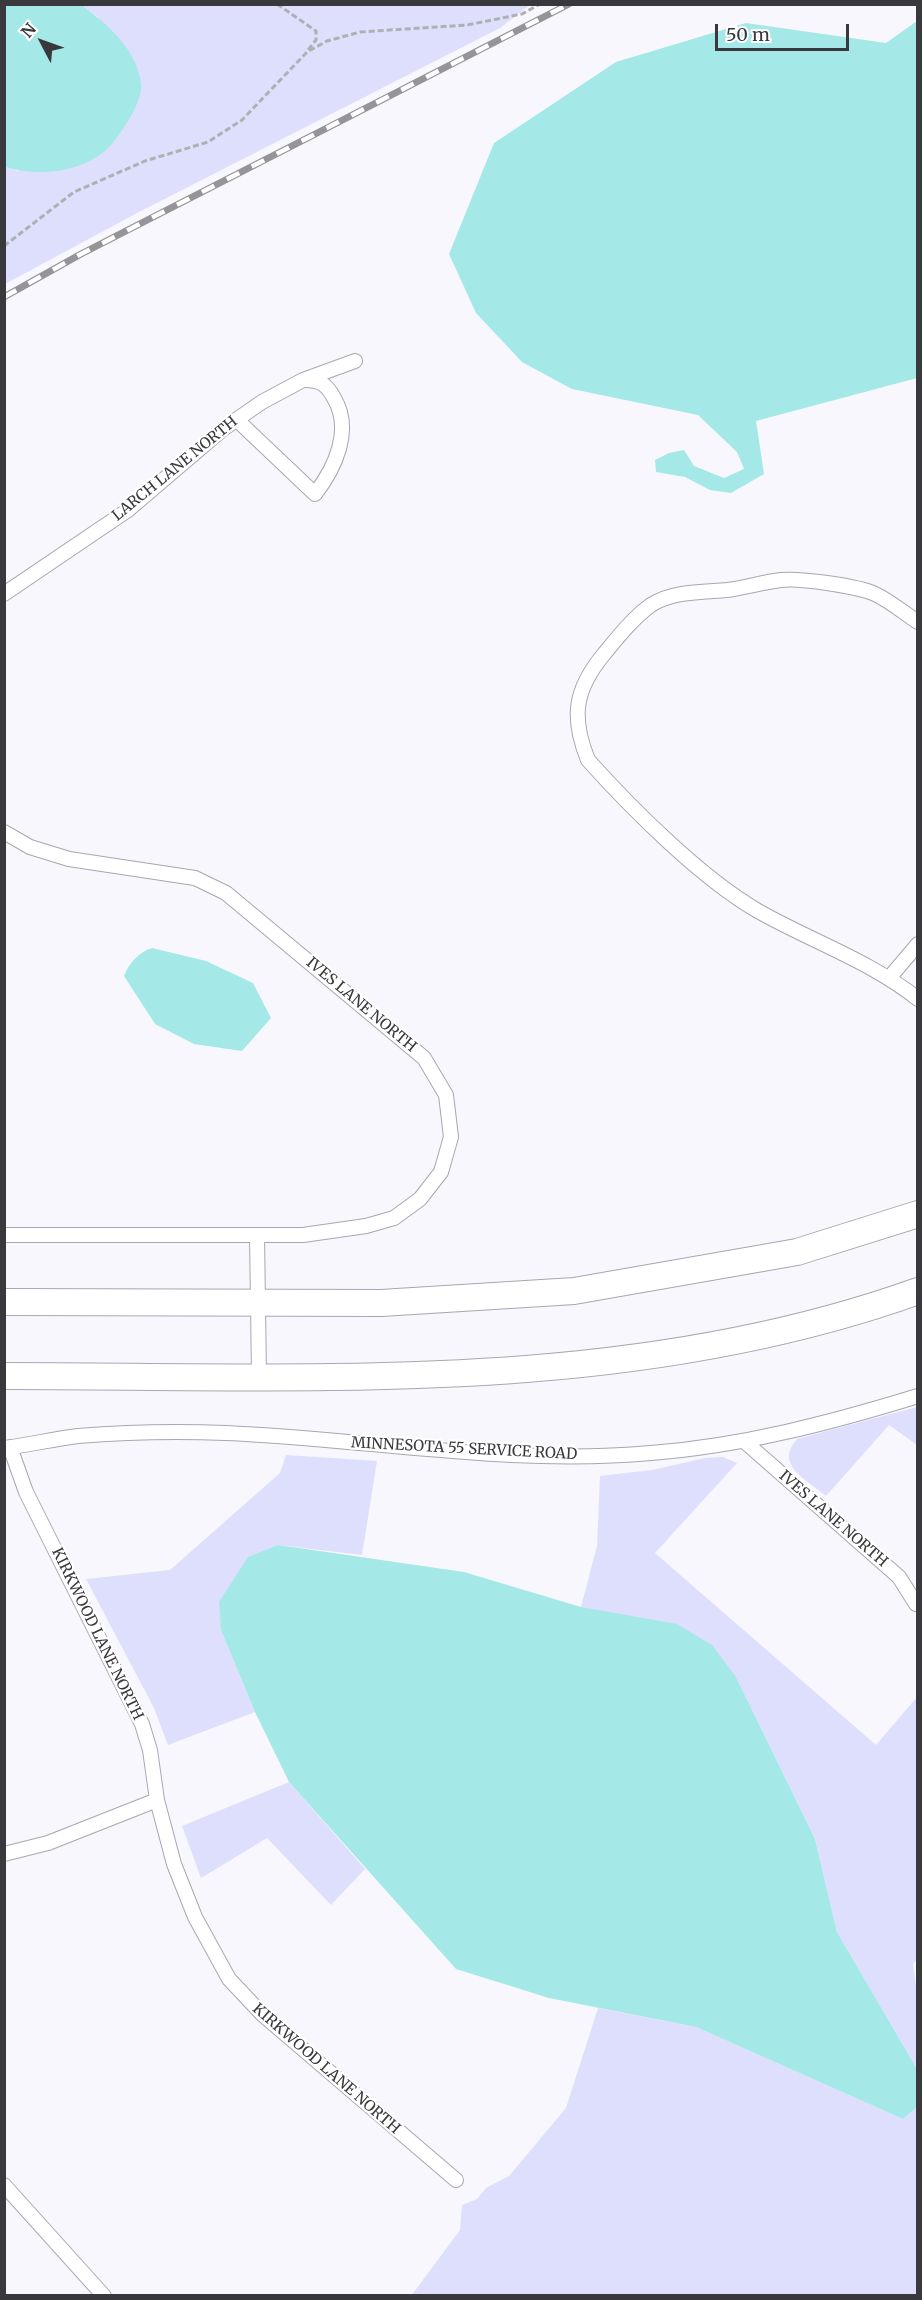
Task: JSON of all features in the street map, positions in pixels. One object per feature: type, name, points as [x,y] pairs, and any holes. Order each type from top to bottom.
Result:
[{"type":"highway","points":[[4,1302],[381,1303],[574,1291],[797,1252],[918,1214]]},
{"type":"highway","points":[[4,1376],[381,1377],[463,1374],[630,1359],[716,1347],[802,1328],[918,1291]]},
{"type":"street","name":"LARCH LANE NORTH","points":[[4,594],[128,510],[262,402],[303,380],[355,361]]},
{"type":"street","points":[[237,420],[315,494],[328,478],[343,430],[339,406],[328,388],[318,380],[303,380]]},
{"type":"street","points":[[918,622],[875,594],[840,586],[782,580],[737,589],[681,594],[652,604],[622,632],[596,664],[582,686],[577,719],[578,736],[588,760],[700,870],[756,910],[828,949],[890,977],[918,999]]},
{"type":"street","name":"IVES LANE NORTH","points":[[4,832],[30,847],[69,859],[195,878],[226,893],[424,1058],[446,1095],[451,1137],[441,1172],[420,1199],[394,1218],[366,1227],[303,1234],[4,1235]]},
{"type":"street","points":[[890,977],[918,944]]},
{"type":"street","points":[[257,1235],[259,1376]]},
{"type":"street","name":"MINNESOTA 55 SERVICE ROAD","points":[[7,1447],[76,1436],[150,1432],[226,1433],[553,1456],[650,1454],[744,1441],[843,1419],[918,1396]]},
{"type":"street","name":"IVES LANE NORTH","points":[[744,1441],[899,1577],[916,1604]]},
{"type":"street","name":"KIRKWOOD LANE NORTH","points":[[7,1447],[26,1492],[142,1724],[150,1750],[157,1800],[184,1890],[214,1954],[229,1979],[263,2014],[456,2180]]},
{"type":"street","points":[[4,1854],[48,1843],[157,1800]]},
{"type":"street","points":[[4,2185],[104,2295]]},
{"type":"path","points":[[4,246],[74,192],[145,161],[208,142],[242,120],[316,40],[316,30],[277,4]]},
{"type":"path","points":[[307,52],[327,41],[360,32],[467,25],[522,14],[540,4]]},
{"type":"shaded area","points":[[5,4],[82,5],[111,29],[134,60],[141,83],[138,101],[115,140],[95,158],[57,171],[30,172],[5,167]]},
{"type":"shaded area","points":[[82,5],[530,5],[500,28],[139,212],[5,284],[5,167],[18,171],[99,18]]},
{"type":"shaded area","points":[[917,21],[917,378],[756,421],[764,474],[731,493],[710,490],[685,477],[656,472],[655,460],[669,453],[684,450],[694,466],[724,478],[744,469],[737,452],[698,415],[572,389],[522,362],[476,313],[449,254],[494,143],[616,62],[746,23],[886,43]]},
{"type":"shaded area","points":[[152,948],[206,961],[253,983],[271,1018],[242,1051],[194,1044],[155,1024],[124,976],[135,959]]},
{"type":"shaded area","points":[[917,1407],[917,1445],[889,1425],[826,1496],[795,1471],[791,1464],[789,1456],[797,1439]]},
{"type":"shaded area","points":[[286,1455],[377,1461],[362,1555],[278,1545],[221,1630],[255,1712],[168,1745],[154,1708],[86,1579],[170,1570],[280,1473]]},
{"type":"shaded area","points":[[723,1457],[737,1463],[655,1553],[876,1745],[917,1697],[918,1958],[913,1964],[917,1993],[917,2069],[837,1932],[815,1839],[736,1677],[581,1607],[597,1546],[600,1476],[652,1470],[705,1458]]},
{"type":"shaded area","points":[[278,1545],[464,1572],[581,1607],[677,1624],[712,1645],[736,1677],[815,1839],[837,1932],[917,2069],[917,2107],[903,2119],[696,2027],[549,1998],[456,1969],[289,1782],[255,1712],[221,1630],[219,1602],[248,1557]]},
{"type":"shaded area","points":[[289,1782],[365,1869],[331,1905],[267,1838],[201,1878],[182,1826]]},
{"type":"shaded area","points":[[598,2008],[696,2027],[903,2119],[917,2107],[917,2295],[411,2296],[460,2230],[462,2205],[477,2199],[486,2188],[509,2176],[566,2108]]},
{"type":"railway","points":[[4,297],[81,254],[569,4]]}]
